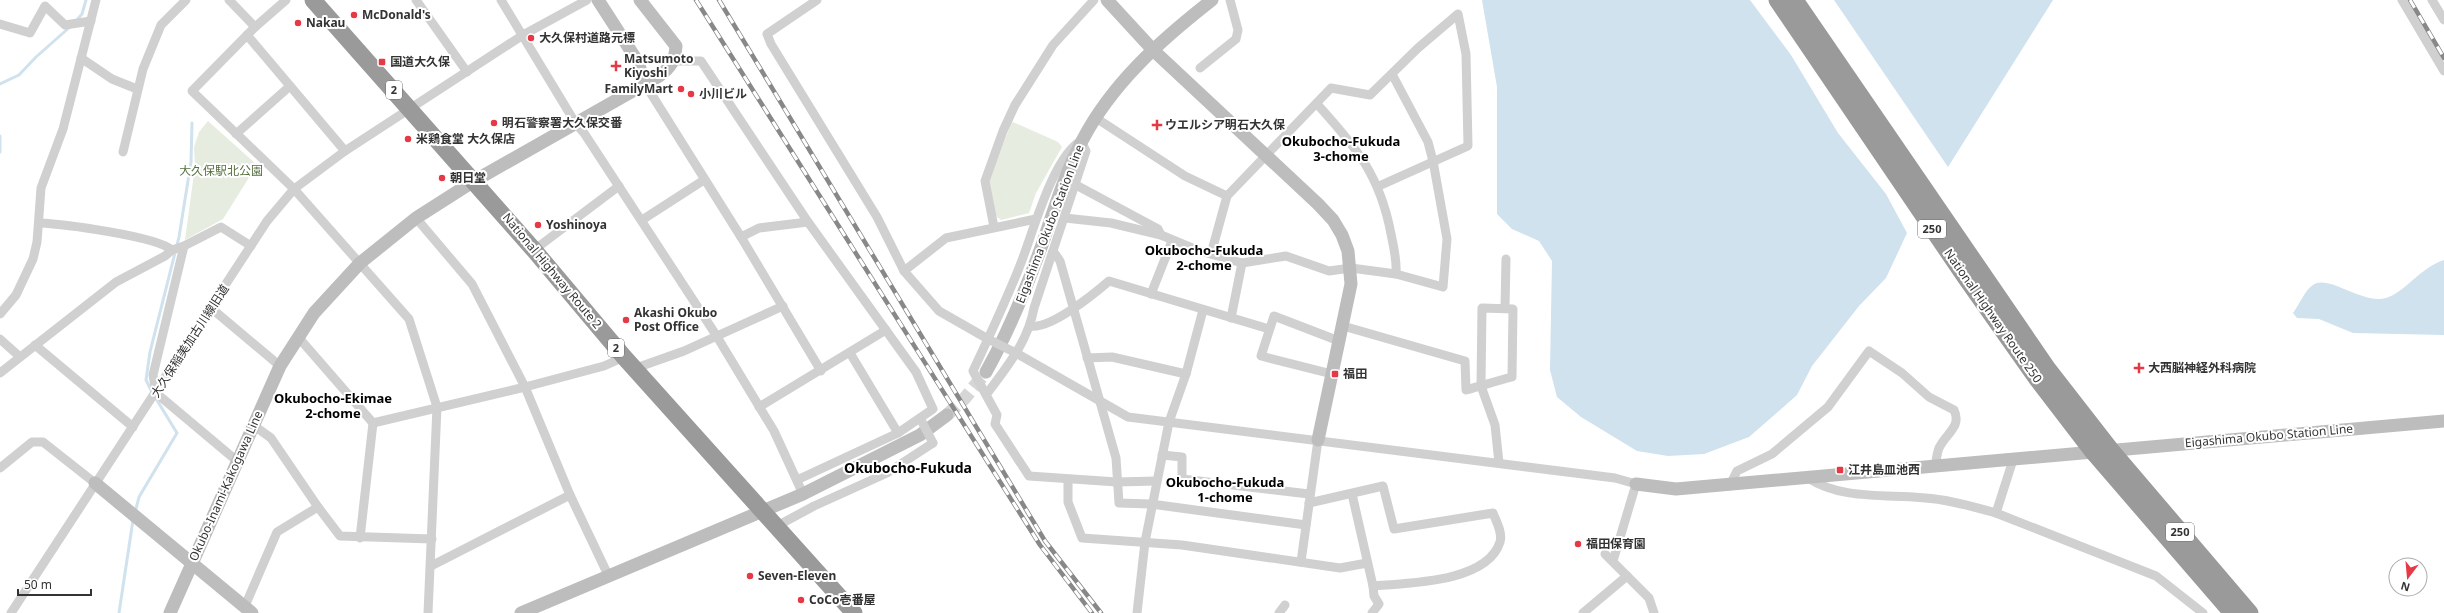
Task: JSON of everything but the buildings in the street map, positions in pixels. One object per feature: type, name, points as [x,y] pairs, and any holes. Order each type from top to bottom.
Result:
[{"type":"highway","name":"National Highway Route 2","points":[[313,0],[474,181],[624,357],[636,368],[854,613]]},
{"type":"highway","name":"National Highway Route 250","points":[[1777,0],[1965,277],[2037,379],[2093,452],[2232,613]]},
{"type":"highway","name":"National Highway Route 250","points":[[1795,0],[2048,369],[2111,450],[2250,613]]},
{"type":"main road","points":[[474,181],[576,124],[670,68],[675,60],[676,46],[640,0]]},
{"type":"main road","points":[[1107,0],[1153,50],[1266,155],[1333,220],[1348,251],[1351,268],[1351,284],[1318,440]]},
{"type":"main road","name":"Eigashima Okubo Station Line","points":[[986,372],[1005,338],[1024,294],[1057,200],[1081,141],[1120,82],[1153,50],[1212,0]]},
{"type":"main road","points":[[602,1],[638,62],[645,84]]},
{"type":"main road","name":"Okubo-Inami-Kakogawa Line","points":[[170,613],[280,366],[314,313],[360,263],[416,218],[474,181]]},
{"type":"main road","points":[[521,613],[803,494],[920,435],[947,415]]},
{"type":"main road","name":"Eigashima Okubo Station Line","points":[[1636,484],[1676,489],[1730,485],[2444,421]]},
{"type":"main road","points":[[95,483],[249,610]]},
{"type":"street","points":[[0,314],[16,295],[33,259],[39,223],[41,188],[63,128],[96,0]]},
{"type":"street","points":[[123,152],[137,89],[143,69],[161,24],[186,0]]},
{"type":"street","points":[[229,0],[255,27]]},
{"type":"street","points":[[286,0],[255,27],[192,92],[294,189],[409,320],[437,407],[428,613]]},
{"type":"street","points":[[416,0],[467,72]]},
{"type":"street","points":[[501,0],[576,124],[642,220],[716,335],[774,431],[803,494]]},
{"type":"street","name":"大久保稲美加古川線旧道","points":[[11,613],[95,483],[134,427],[267,221],[294,189],[345,151],[523,35],[587,0]]},
{"type":"street","points":[[817,0],[767,34],[771,44],[877,217],[904,271],[939,311],[1128,417],[1615,478],[1636,484],[1613,561]]},
{"type":"street","points":[[994,227],[985,181],[1003,131],[1015,105],[1053,45],[1094,0]]},
{"type":"street","points":[[1200,68],[1236,39],[1238,30],[1230,0]]},
{"type":"street","points":[[2402,0],[2444,71]]},
{"type":"street","points":[[2432,0],[2444,20]]},
{"type":"street","points":[[0,24],[30,33],[47,3],[65,26],[90,21]]},
{"type":"street","points":[[1211,254],[1227,196],[1331,88],[1370,95],[1458,14],[1466,54],[1468,146],[1379,186]]},
{"type":"street","points":[[247,35],[345,151]]},
{"type":"street","points":[[81,58],[112,80],[137,89]]},
{"type":"street","points":[[675,60],[701,61],[808,222],[916,372],[933,409],[898,433],[797,480]]},
{"type":"street","points":[[1065,218],[1111,223],[1161,235],[1172,241],[1242,263],[1286,256],[1329,271],[1351,268],[1396,274],[1443,287],[1447,239],[1433,161],[1428,142],[1392,74]]},
{"type":"street","points":[[645,84],[741,237],[821,371]]},
{"type":"street","points":[[236,134],[290,86]]},
{"type":"street","points":[[1317,104],[1356,148],[1379,186],[1388,218],[1396,262],[1396,274]]},
{"type":"street","points":[[1096,118],[1185,176],[1227,196]]},
{"type":"street","points":[[986,395],[1016,353],[1031,326],[1034,308],[1086,151],[1081,141],[1072,146],[1047,190],[1020,267],[973,372],[997,415],[995,424],[1029,476],[1068,480],[1116,482],[1156,481]]},
{"type":"street","points":[[642,220],[704,180]]},
{"type":"street","points":[[1076,185],[1158,229],[1161,235]]},
{"type":"street","points":[[534,250],[619,186]]},
{"type":"street","points":[[416,218],[472,284],[525,387],[570,495],[609,577]]},
{"type":"street","points":[[904,271],[946,238],[1036,219]]},
{"type":"street","points":[[741,237],[759,228],[808,222]]},
{"type":"street","points":[[39,223],[67,225],[165,244],[172,250]]},
{"type":"street","points":[[0,373],[116,282],[172,250],[184,246],[221,227],[251,246]]},
{"type":"street","points":[[1151,294],[1172,241]]},
{"type":"street","points":[[184,246],[153,375],[156,393],[237,461]]},
{"type":"street","points":[[1053,251],[1060,261],[1098,400],[1116,458],[1116,482],[1120,503],[1151,504],[1306,525]]},
{"type":"street","points":[[1505,307],[1506,259]]},
{"type":"street","points":[[1231,318],[1242,263]]},
{"type":"street","points":[[1031,326],[1038,327],[1074,309],[1109,281],[1269,329]]},
{"type":"street","points":[[636,368],[684,351],[716,335],[783,306]]},
{"type":"street","points":[[1343,326],[1465,361],[1466,390],[1481,386],[1512,377],[1513,309],[1505,307],[1482,308],[1481,386],[1495,425],[1499,463]]},
{"type":"street","points":[[211,308],[280,366]]},
{"type":"street","points":[[1137,613],[1145,542],[1156,481],[1169,422],[1186,374],[1203,310]]},
{"type":"street","points":[[1332,374],[1261,356],[1274,316],[1339,341]]},
{"type":"street","points":[[759,407],[821,371],[886,330]]},
{"type":"street","points":[[299,338],[373,423],[360,538]]},
{"type":"street","points":[[0,339],[20,356]]},
{"type":"street","points":[[35,345],[134,427]]},
{"type":"street","points":[[1730,485],[1737,471],[1772,454],[1828,407],[1869,351],[1902,373],[1929,397],[1954,410],[1958,418],[1956,425],[1939,448],[1935,467]]},
{"type":"street","points":[[850,353],[898,433]]},
{"type":"street","points":[[373,423],[525,387],[604,366],[624,357]]},
{"type":"street","points":[[1087,358],[1112,357],[1186,374]]},
{"type":"street","points":[[777,526],[814,506],[887,473],[933,443],[920,418]]},
{"type":"street","points":[[253,425],[272,438],[318,507],[340,536],[360,538],[432,539]]},
{"type":"street","points":[[1300,562],[1318,440]]},
{"type":"street","points":[[0,468],[32,442],[42,442],[95,483]]},
{"type":"street","points":[[1162,455],[1182,457],[1182,479],[1309,499],[1352,494],[1383,486],[1394,529],[1493,512],[1501,534],[1500,542],[1490,556],[1470,571],[1460,575],[1434,580],[1373,586]]},
{"type":"street","points":[[1996,512],[2013,460]]},
{"type":"street","points":[[1840,475],[1841,492]]},
{"type":"street","points":[[1808,478],[1816,484],[1841,492],[1941,500],[1996,512],[2156,576],[2203,613]]},
{"type":"street","points":[[1068,480],[1068,502],[1082,538],[1145,542],[1340,568],[1367,563]]},
{"type":"street","points":[[1352,494],[1374,596],[1379,604],[1372,613]]},
{"type":"street","points":[[431,566],[570,495]]},
{"type":"street","points":[[249,610],[277,532],[318,507]]},
{"type":"street","points":[[1605,554],[1648,598],[1654,613]]},
{"type":"street","points":[[1583,613],[1627,576]]},
{"type":"street","points":[[1279,613],[1285,605]]},
{"type":"green space","name":"大久保駅北公園","points":[[208,121],[257,165],[223,219],[185,240],[195,166],[194,147],[199,132]]},
{"type":"green space","points":[[1013,122],[1058,142],[1062,147],[1036,193],[1029,213],[1001,220],[996,216],[988,183]]},
{"type":"water","points":[[1482,0],[1750,0],[1791,55],[1838,133],[1886,194],[1907,233],[1886,278],[1859,306],[1812,366],[1797,395],[1749,437],[1704,454],[1668,456],[1637,451],[1581,417],[1557,397],[1550,370],[1552,261],[1539,241],[1512,229],[1497,214],[1497,87]]},
{"type":"water","points":[[1834,0],[2053,0],[1948,167]]},
{"type":"water","points":[[2444,260],[2444,335],[2353,333],[2319,319],[2297,318],[2293,313],[2310,287],[2313,285],[2328,283],[2367,297],[2377,299],[2386,298],[2399,291],[2428,268]]},
{"type":"waterway","points":[[76,21],[82,14],[86,0]]},
{"type":"waterway","points":[[0,84],[19,75],[36,57],[71,26]]},
{"type":"waterway","points":[[152,392],[146,380],[150,352],[179,237],[191,162],[192,123]]},
{"type":"waterway","points":[[0,136],[0,152]]},
{"type":"waterway","points":[[135,513],[139,497],[177,433],[155,397]]},
{"type":"waterway","points":[[119,613],[133,520]]},
{"type":"tunnel","points":[[947,415],[965,398],[986,372]]},
{"type":"railway","points":[[696,0],[1040,545],[1092,613]]},
{"type":"railway","points":[[719,0],[1045,541],[1101,613]]},
{"type":"railway","points":[[2410,0],[2444,58]]},
{"type":"place","name":"McDonald's","points":[[354,15]]},
{"type":"place","name":"Nakau","points":[[298,23]]},
{"type":"place","name":"大久保村道路元標","points":[[531,38]]},
{"type":"place","name":"国道大久保","points":[[382,62]]},
{"type":"place","name":"Matsumoto Kiyoshi","points":[[616,66]]},
{"type":"place","name":"FamilyMart","points":[[681,89]]},
{"type":"place","name":"小川ビル","points":[[691,94]]},
{"type":"place","name":"明石警察署大久保交番","points":[[494,123]]},
{"type":"place","name":"ウエルシア明石大久保","points":[[1157,125]]},
{"type":"place","name":"米鶏食堂 大久保店","points":[[408,139]]},
{"type":"place","name":"朝日堂","points":[[442,178]]},
{"type":"place","name":"Yoshinoya","points":[[538,225]]},
{"type":"place","name":"Akashi Okubo Post Office","points":[[626,320]]},
{"type":"place","name":"大西脳神経外科病院","points":[[2139,368]]},
{"type":"place","name":"福田","points":[[1335,374]]},
{"type":"place","name":"江井島皿池西","points":[[1840,470]]},
{"type":"place","name":"福田保育園","points":[[1578,544]]},
{"type":"place","name":"Seven-Eleven","points":[[750,576]]},
{"type":"place","name":"CoCo壱番屋","points":[[801,600]]},
{"type":"district","name":"Okubocho-Fukuda 3-chome","points":[[1341,148]]},
{"type":"district","name":"Okubocho-Fukuda 2-chome","points":[[1204,258]]},
{"type":"district","name":"Okubocho-Ekimae 2-chome","points":[[333,406]]},
{"type":"district","name":"Okubocho-Fukuda","points":[[908,468]]},
{"type":"district","name":"Okubocho-Fukuda 1-chome","points":[[1225,490]]}]
